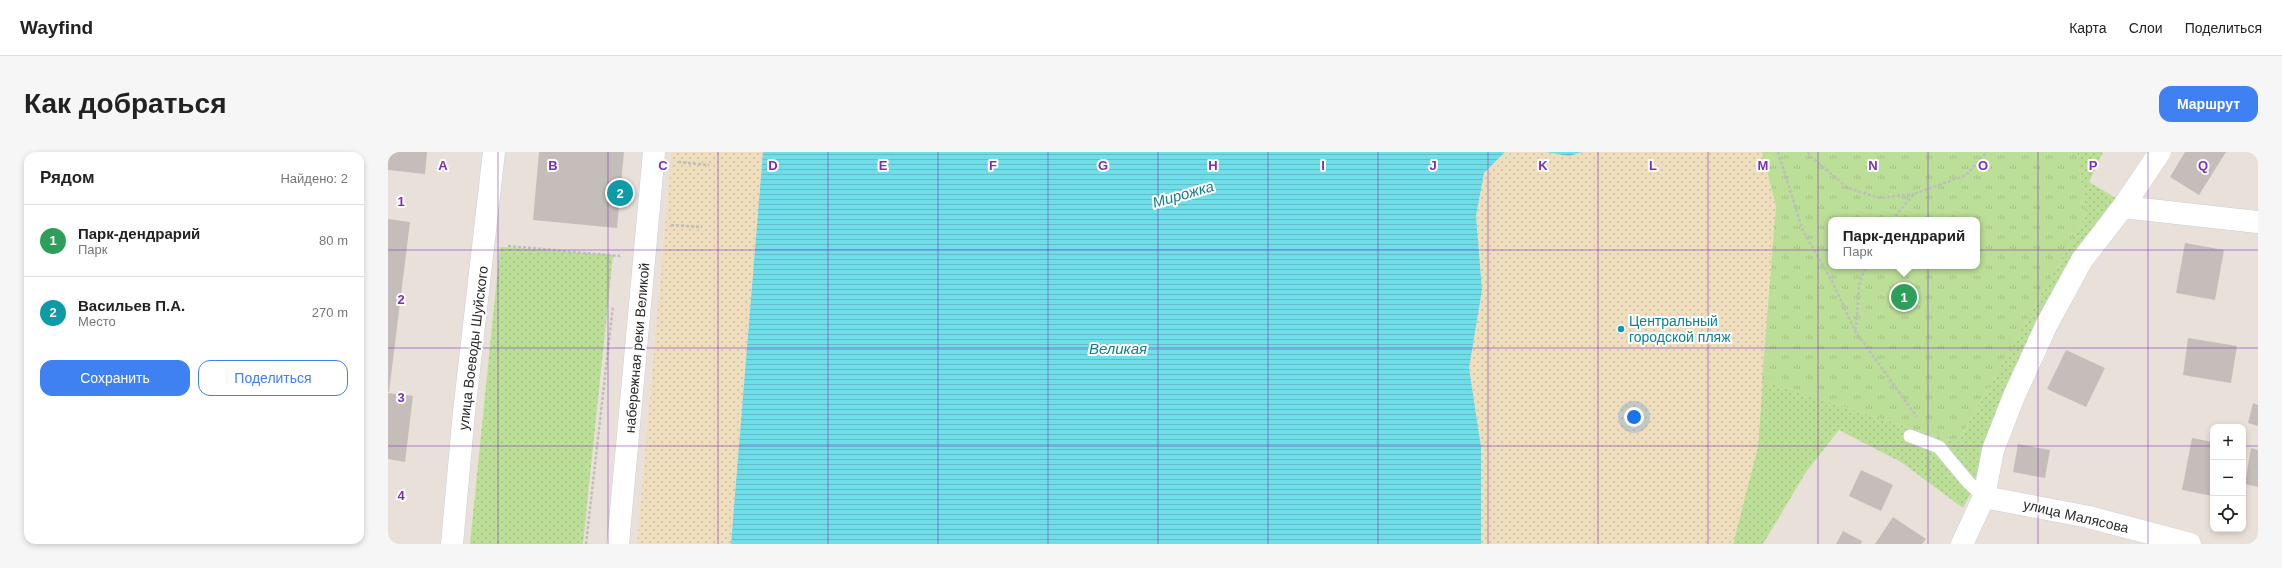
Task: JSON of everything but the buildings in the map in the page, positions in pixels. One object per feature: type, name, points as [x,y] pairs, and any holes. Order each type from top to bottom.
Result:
[{"type":"street","name":"улица Воеводы Шуйского","points":[[452,544],[464,412],[485,245],[494,152]]},
{"type":"street","points":[[1962,544],[1984,497],[1993,450],[2014,396],[2047,324],[2082,260],[2123,207],[2160,152]]},
{"type":"street","name":"набережная реки Великой","points":[[618,544],[654,156]]},
{"type":"street","points":[[2123,207],[2258,222]]},
{"type":"street","name":"улица Малясова","points":[[1984,497],[2089,518],[2190,544]]},
{"type":"lane","points":[[1910,436],[1939,447],[1968,482],[1984,497]]},
{"type":"path","points":[[1778,152],[1803,232],[1833,283],[1856,331],[1939,447]]},
{"type":"path","points":[[1808,152],[1848,188],[1879,198],[1914,194],[1966,175],[1987,152]]},
{"type":"path","points":[[654,156],[710,165]]},
{"type":"path","points":[[1895,217],[1914,194]]},
{"type":"path","points":[[648,223],[702,227]]},
{"type":"path","points":[[485,245],[619,256],[618,263]]},
{"type":"path","points":[[1856,331],[1859,285],[1865,269]]},
{"type":"path","points":[[586,544],[614,302]]},
{"type":"green space","points":[[1762,152],[2077,152],[2086,215],[1957,443],[1762,380],[1776,206]]},
{"type":"green space","points":[[2077,152],[2103,152],[2089,182],[2119,200],[1963,508],[1901,462],[1839,430],[1806,472],[1763,544],[1733,544],[1758,446],[1762,380],[1957,443],[2086,215]]},
{"type":"green space","points":[[500,247],[613,255],[583,544],[470,544]]},
{"type":"sand","points":[[672,152],[763,152],[731,544],[637,544]]},
{"type":"sand","name":"Центральный городской пляж","points":[[1505,152],[1546,152],[1569,156],[1582,152],[1762,152],[1776,206],[1758,446],[1733,544],[1481,544],[1481,447],[1469,368],[1482,290],[1476,216],[1484,173]]},
{"type":"water","name":"Великая","points":[[763,152],[1505,152],[1484,173],[1476,216],[1482,290],[1469,368],[1481,447],[1481,544],[731,544]]},
{"type":"water","points":[[1546,152],[1582,152],[1569,156]]},
{"type":"place","name":"Васильев П.А.","points":[[620,193]]},
{"type":"place","name":"Парк-дендрарий","points":[[1904,297]]},
{"type":"place","name":"Центральный городской пляж","points":[[1621,329]]},
{"type":"water label","name":"Мирожка","points":[[1183,194]]}]
